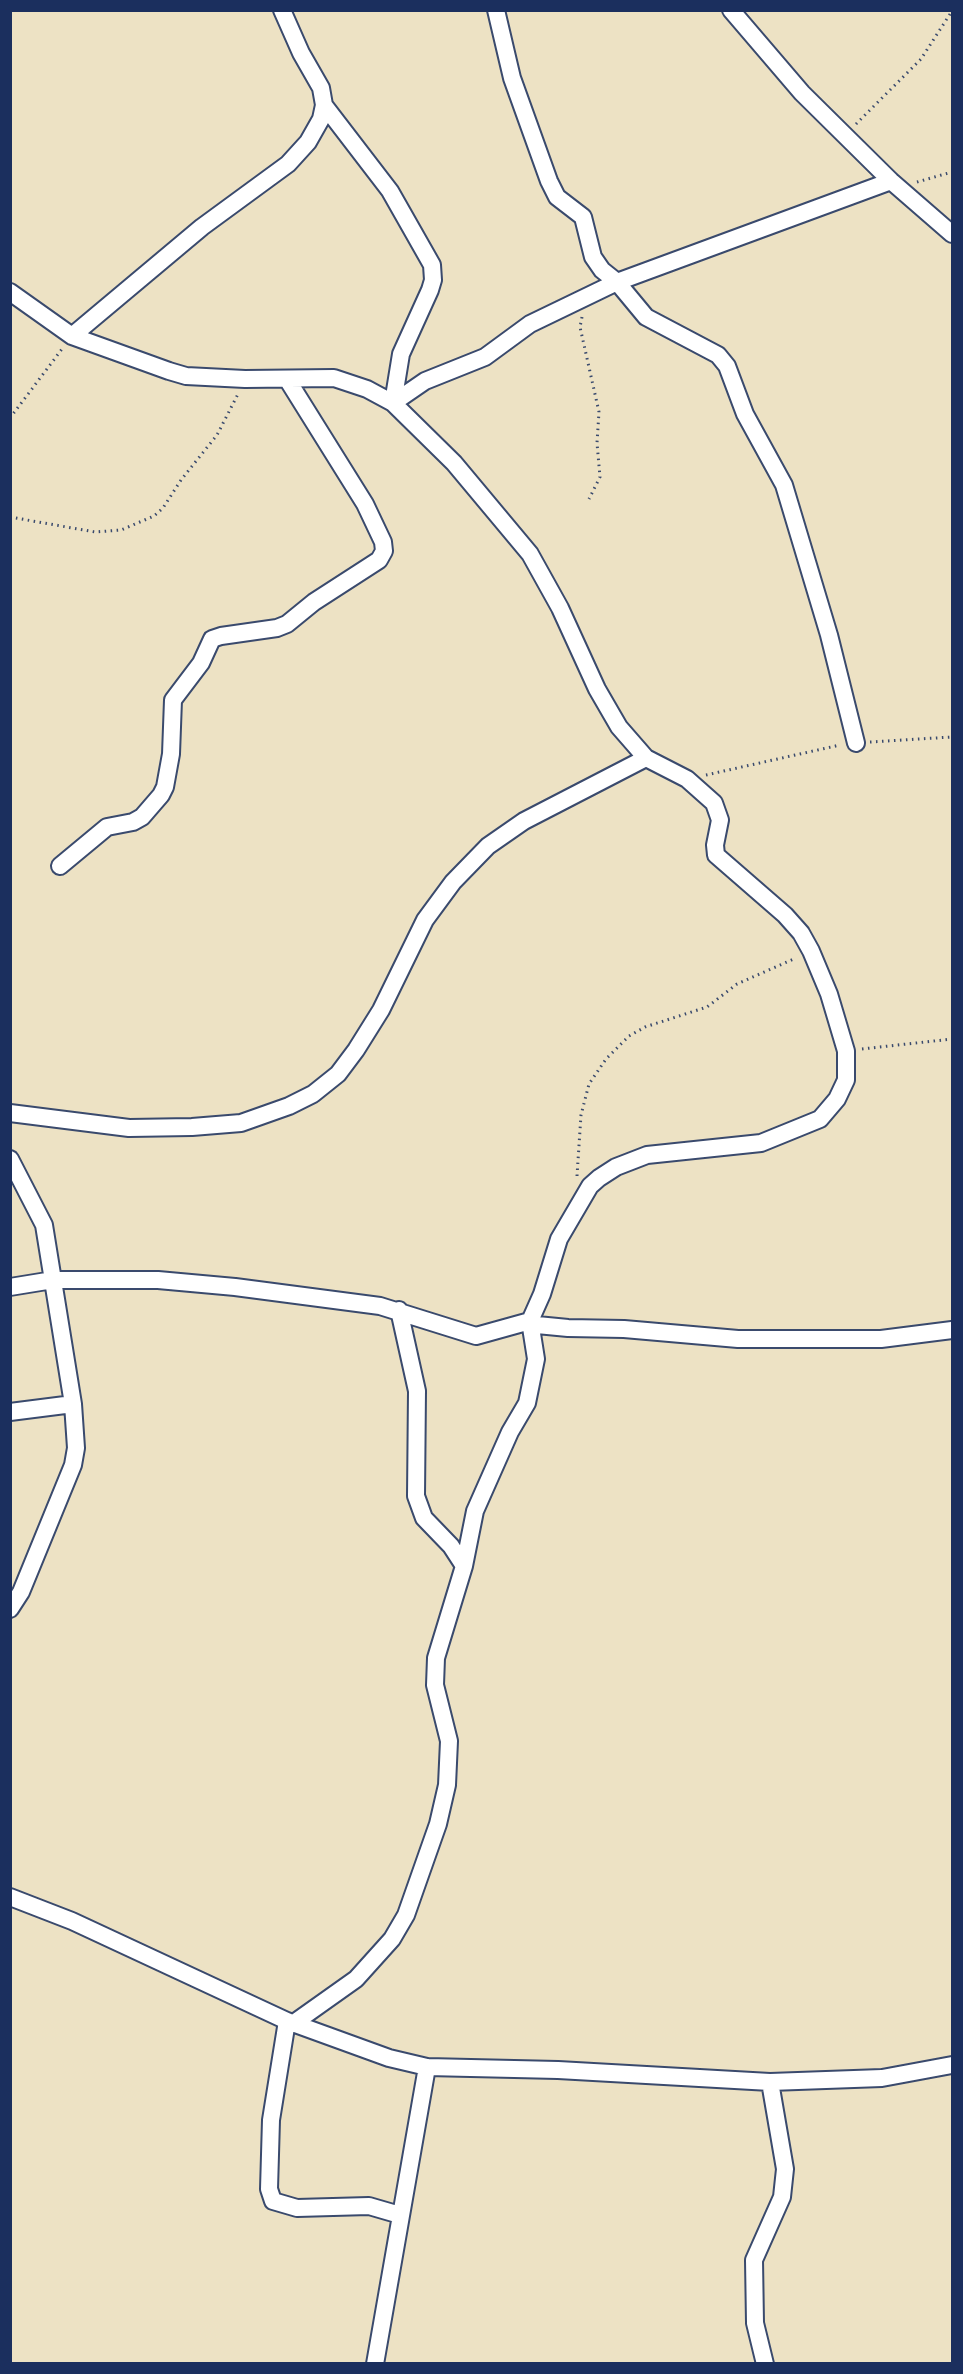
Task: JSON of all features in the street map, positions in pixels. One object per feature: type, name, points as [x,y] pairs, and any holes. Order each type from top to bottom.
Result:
[{"type":"street","points":[[282,10],[301,53],[318,82],[324,105],[390,191],[432,265],[430,290],[401,354],[393,403]]},
{"type":"street","points":[[496,10],[512,78],[549,181],[557,197],[583,217],[594,257],[602,270],[617,282],[646,317],[718,355],[727,366],[745,414],[784,485],[829,635],[856,743]]},
{"type":"street","points":[[731,10],[802,93],[894,184],[952,234]]},
{"type":"street","points":[[72,336],[202,227],[288,164],[308,142],[321,119],[324,105]]},
{"type":"street","points":[[393,403],[425,381],[485,357],[530,324],[617,282],[894,184]]},
{"type":"street","points":[[10,291],[72,336],[186,376],[245,379],[334,378],[367,389],[393,403],[454,463],[530,555],[560,608],[605,703],[619,727],[646,758],[687,779],[706,794],[717,810],[720,820],[714,845],[716,855],[785,915],[801,933],[829,994],[846,1051],[846,1080],[820,1119],[761,1143],[647,1155],[616,1167],[590,1186],[559,1239],[542,1294],[530,1321],[536,1359],[535,1375],[528,1403],[510,1432],[475,1511],[464,1566],[434,1673],[448,1728],[447,1785],[438,1824],[406,1915],[392,1939],[356,1978],[291,2022],[271,2120],[269,2189],[273,2201],[297,2208],[369,2206],[400,2215]]},
{"type":"street","points":[[60,866],[107,827],[133,822],[142,817],[161,795],[165,788],[171,754],[173,700],[201,663],[213,639],[277,628],[287,624],[314,602],[379,560],[384,551],[383,542],[365,504],[287,379]]},
{"type":"street","points":[[10,1113],[129,1128],[192,1127],[241,1123],[289,1106],[313,1094],[338,1074],[356,1050],[381,1010],[425,920],[453,882],[488,846],[524,821],[646,758]]},
{"type":"street","points":[[10,1159],[44,1225],[73,1404],[76,1448],[73,1466],[21,1592],[10,1609]]},
{"type":"street","points":[[10,1287],[53,1280],[158,1280],[235,1287],[399,1310],[442,1327],[477,1336],[530,1321],[537,1325],[568,1328],[624,1329],[738,1339],[881,1339],[952,1330]]},
{"type":"street","points":[[399,1310],[417,1391],[416,1496],[424,1518],[451,1546],[464,1566]]},
{"type":"street","points":[[10,1412],[73,1404]]},
{"type":"street","points":[[10,1897],[72,1921],[291,2022],[389,2058],[427,2067],[558,2070],[770,2082],[882,2078],[952,2066]]},
{"type":"street","points":[[375,2364],[427,2067]]},
{"type":"street","points":[[765,2364],[755,2323],[754,2260],[782,2198],[785,2169],[770,2082]]},
{"type":"path","points":[[846,134],[921,59],[952,11]]},
{"type":"path","points":[[894,184],[952,172]]},
{"type":"path","points":[[589,499],[600,477],[597,443],[599,412],[580,327],[593,294]]},
{"type":"path","points":[[10,418],[72,336]]},
{"type":"path","points":[[10,517],[95,532],[121,530],[154,516],[163,508],[181,480],[217,435],[245,379]]},
{"type":"path","points":[[687,779],[830,746],[952,737]]},
{"type":"path","points":[[577,1180],[581,1115],[589,1084],[606,1059],[629,1036],[645,1027],[707,1007],[738,984],[811,951]]},
{"type":"path","points":[[846,1051],[952,1039]]}]
